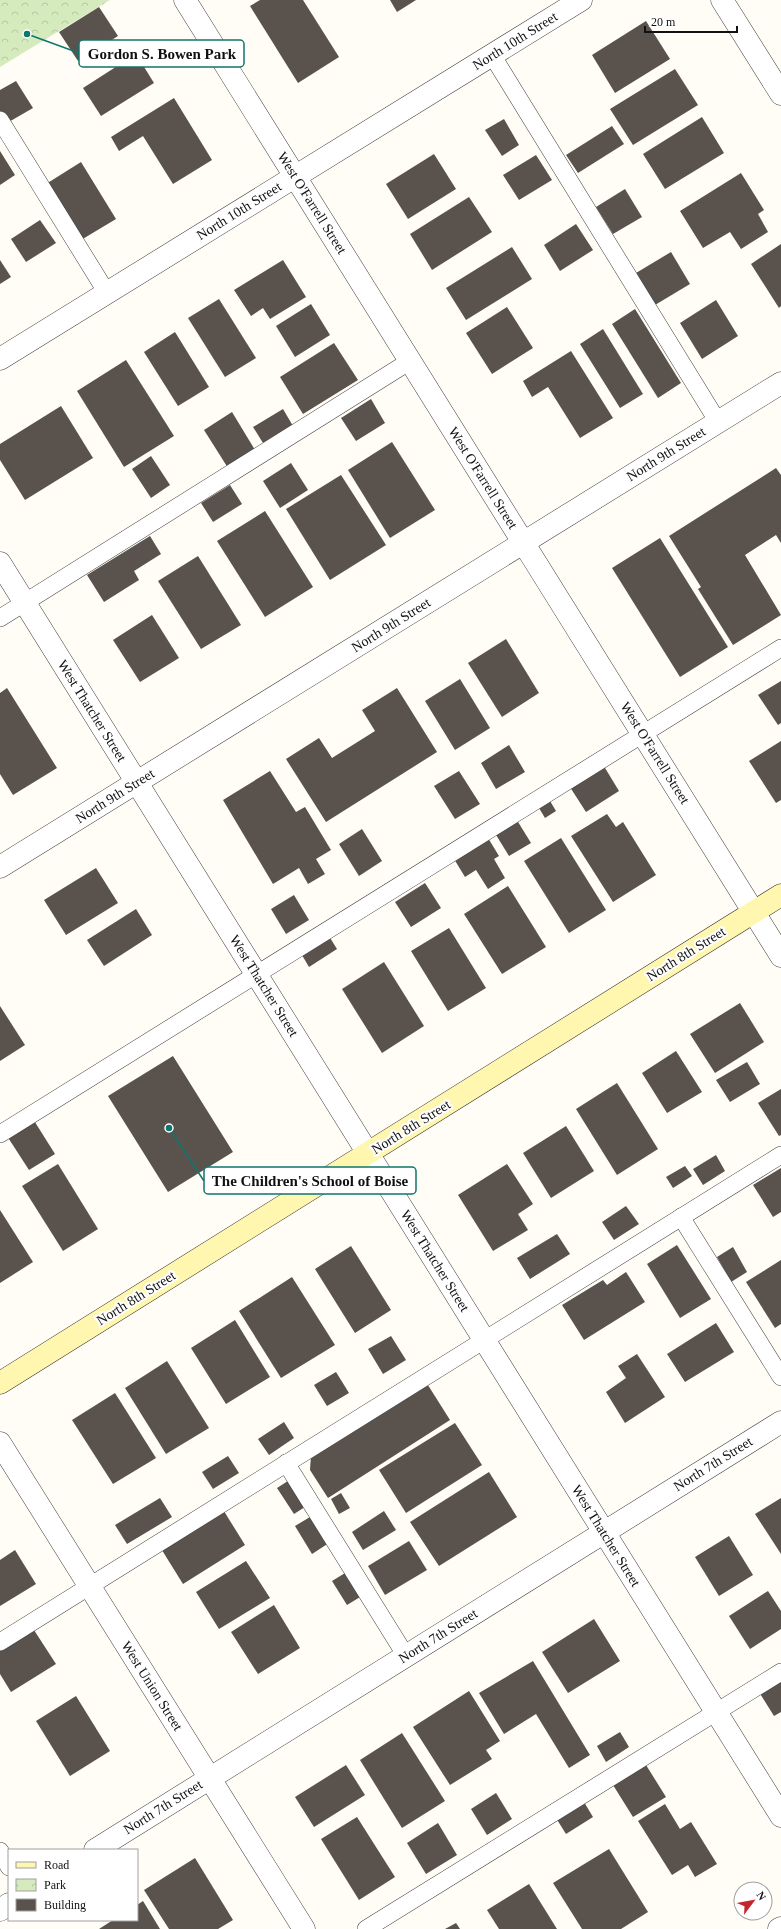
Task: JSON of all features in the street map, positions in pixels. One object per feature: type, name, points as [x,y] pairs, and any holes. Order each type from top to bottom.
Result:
[{"type":"street","name":"West O'Farrell Street","points":[[185,0],[781,956]]},
{"type":"street","name":"North 10th Street","points":[[0,359],[581,0]]},
{"type":"street","points":[[722,0],[781,94]]},
{"type":"street","name":"North 9th Street","points":[[0,867],[781,383]]},
{"type":"street","name":"West Thatcher Street","points":[[0,563],[781,1816]]},
{"type":"street","name":"North 8th Street","points":[[0,1383],[781,895]]},
{"type":"street","name":"North 7th Street","points":[[97,1849],[781,1422]]},
{"type":"street","name":"West Union Street","points":[[0,1443],[304,1929]]},
{"type":"lane","points":[[492,55],[718,422]]},
{"type":"lane","points":[[0,120],[107,293]]},
{"type":"lane","points":[[0,618],[410,361]]},
{"type":"lane","points":[[0,1134],[781,648]]},
{"type":"lane","points":[[0,1642],[781,1155]]},
{"type":"lane","points":[[681,1217],[781,1377]]},
{"type":"lane","points":[[286,1463],[406,1656]]},
{"type":"lane","points":[[366,1929],[781,1672]]},
{"type":"lane","points":[[0,1851],[8,1864]]},
{"type":"green space","points":[[0,0],[110,0],[0,67]]},
{"type":"building","points":[[260,0],[303,0],[339,57],[298,83],[250,6]]},
{"type":"building","points":[[390,0],[416,0],[397,12]]},
{"type":"building","points":[[99,7],[118,36],[78,61],[59,32]]},
{"type":"building","points":[[646,21],[670,59],[615,93],[592,55]]},
{"type":"building","points":[[136,54],[154,83],[101,116],[83,88]]},
{"type":"building","points":[[675,69],[698,105],[633,145],[610,109]]},
{"type":"building","points":[[16,81],[33,108],[7,123],[0,112],[0,90]]},
{"type":"building","points":[[174,98],[212,160],[173,184],[143,136],[119,151],[111,137]]},
{"type":"building","points":[[702,117],[724,153],[665,189],[643,154]]},
{"type":"building","points":[[504,119],[519,145],[502,156],[485,130]]},
{"type":"building","points":[[612,126],[624,144],[578,173],[566,155]]},
{"type":"building","points":[[0,151],[15,175],[0,185]]},
{"type":"building","points":[[434,154],[456,189],[408,219],[386,184]]},
{"type":"building","points":[[536,155],[552,180],[519,200],[503,175]]},
{"type":"building","points":[[81,162],[116,219],[81,240],[46,184]]},
{"type":"building","points":[[741,173],[764,210],[758,214],[768,232],[741,249],[730,232],[703,248],[680,211]]},
{"type":"building","points":[[625,189],[642,217],[613,234],[596,207]]},
{"type":"building","points":[[469,197],[492,232],[432,270],[410,234]]},
{"type":"building","points":[[40,220],[56,243],[26,262],[11,239]]},
{"type":"building","points":[[576,224],[593,250],[560,271],[544,245]]},
{"type":"building","points":[[781,244],[781,306],[779,308],[751,264]]},
{"type":"building","points":[[512,247],[532,279],[466,320],[446,288]]},
{"type":"building","points":[[671,252],[690,284],[655,305],[636,273]]},
{"type":"building","points":[[0,260],[11,277],[0,284]]},
{"type":"building","points":[[283,260],[306,297],[270,319],[263,308],[251,316],[234,290]]},
{"type":"building","points":[[219,299],[256,358],[225,377],[188,318]]},
{"type":"building","points":[[716,300],[738,336],[702,359],[680,323]]},
{"type":"building","points":[[311,304],[330,335],[295,357],[276,326]]},
{"type":"building","points":[[507,307],[533,348],[492,374],[466,333]]},
{"type":"building","points":[[635,309],[681,383],[658,398],[612,324]]},
{"type":"building","points":[[603,329],[643,394],[620,408],[580,344]]},
{"type":"building","points":[[175,332],[209,387],[178,406],[144,352]]},
{"type":"building","points":[[334,343],[358,380],[303,414],[280,377]]},
{"type":"building","points":[[571,351],[613,418],[580,438],[548,387],[532,397],[523,381]]},
{"type":"building","points":[[126,360],[174,436],[124,467],[77,391]]},
{"type":"building","points":[[371,399],[385,423],[356,441],[341,418]]},
{"type":"building","points":[[61,406],[93,458],[25,500],[0,460],[0,444]]},
{"type":"building","points":[[283,409],[293,426],[263,443],[253,427]]},
{"type":"building","points":[[232,412],[255,450],[228,468],[204,430]]},
{"type":"building","points":[[392,442],[435,510],[390,538],[348,470]]},
{"type":"building","points":[[151,456],[170,485],[151,498],[132,469]]},
{"type":"building","points":[[291,463],[308,490],[280,508],[263,481]]},
{"type":"building","points":[[776,468],[781,475],[781,543],[776,535],[745,555],[781,615],[733,645],[698,589],[701,587],[669,536]]},
{"type":"building","points":[[341,475],[386,545],[330,580],[286,509]]},
{"type":"building","points":[[230,485],[242,504],[213,522],[201,503]]},
{"type":"building","points":[[265,511],[313,587],[265,617],[217,541]]},
{"type":"building","points":[[150,536],[161,554],[134,571],[139,580],[104,602],[87,575]]},
{"type":"building","points":[[660,538],[728,647],[680,677],[612,568]]},
{"type":"building","points":[[198,556],[241,625],[201,649],[158,581]]},
{"type":"building","points":[[152,615],[179,658],[140,682],[113,640]]},
{"type":"building","points":[[506,639],[539,693],[502,717],[468,663]]},
{"type":"building","points":[[460,679],[490,728],[455,750],[425,701]]},
{"type":"building","points":[[781,681],[781,723],[778,725],[758,695]]},
{"type":"building","points":[[7,688],[57,768],[13,795],[0,774],[0,693]]},
{"type":"building","points":[[397,688],[437,752],[326,822],[286,759],[319,738],[332,758],[375,731],[362,710]]},
{"type":"building","points":[[781,741],[781,800],[776,803],[749,761]]},
{"type":"building","points":[[509,745],[525,772],[496,789],[481,763]]},
{"type":"building","points":[[602,763],[619,791],[586,812],[568,784]]},
{"type":"building","points":[[270,771],[296,812],[305,807],[331,850],[316,859],[325,874],[308,884],[299,868],[273,884],[223,800]]},
{"type":"building","points":[[459,771],[480,804],[455,819],[434,786]]},
{"type":"building","points":[[547,796],[556,811],[545,818],[536,803]]},
{"type":"building","points":[[607,814],[616,827],[623,822],[656,875],[613,902],[571,836]]},
{"type":"building","points":[[515,817],[531,843],[509,856],[493,830]]},
{"type":"building","points":[[362,829],[382,861],[359,876],[339,844]]},
{"type":"building","points":[[485,833],[499,856],[494,859],[505,878],[488,889],[476,870],[465,877],[451,854]]},
{"type":"building","points":[[561,838],[606,910],[569,933],[524,861]]},
{"type":"building","points":[[96,868],[118,903],[66,935],[44,900]]},
{"type":"building","points":[[425,883],[441,908],[411,927],[395,902]]},
{"type":"building","points":[[508,886],[546,947],[502,974],[464,914]]},
{"type":"building","points":[[294,895],[309,920],[286,934],[271,909]]},
{"type":"building","points":[[136,909],[152,935],[104,966],[87,940]]},
{"type":"building","points":[[449,928],[486,988],[448,1011],[411,951]]},
{"type":"building","points":[[327,933],[337,949],[309,967],[299,950]]},
{"type":"building","points":[[384,962],[424,1026],[382,1053],[342,989]]},
{"type":"building","points":[[740,1003],[764,1042],[715,1073],[690,1034]]},
{"type":"building","points":[[0,1006],[25,1045],[0,1061]]},
{"type":"building","points":[[676,1051],[702,1092],[667,1113],[642,1073]]},
{"type":"building","points":[[173,1056],[233,1152],[168,1192],[108,1096]]},
{"type":"building","points":[[747,1062],[760,1084],[730,1102],[716,1080]]},
{"type":"building","points":[[617,1083],[658,1149],[617,1175],[576,1109]]},
{"type":"building","points":[[781,1089],[781,1135],[779,1136],[758,1103]]},
{"type":"building","points":[[33,1119],[55,1154],[29,1170],[7,1136]]},
{"type":"building","points":[[566,1126],[594,1171],[551,1198],[523,1153]]},
{"type":"building","points":[[716,1155],[725,1171],[703,1185],[693,1169]]},
{"type":"building","points":[[58,1164],[98,1229],[63,1251],[22,1186]]},
{"type":"building","points":[[507,1164],[533,1204],[518,1214],[528,1230],[493,1251],[458,1195]]},
{"type":"building","points":[[685,1166],[692,1176],[673,1188],[666,1177]]},
{"type":"building","points":[[781,1168],[781,1212],[773,1217],[753,1185]]},
{"type":"building","points":[[626,1206],[639,1224],[614,1240],[602,1222]]},
{"type":"building","points":[[0,1210],[33,1262],[0,1283]]},
{"type":"building","points":[[557,1234],[570,1254],[530,1279],[517,1258]]},
{"type":"building","points":[[677,1245],[711,1299],[680,1318],[647,1264]]},
{"type":"building","points":[[351,1246],[391,1310],[355,1333],[315,1269]]},
{"type":"building","points":[[733,1247],[747,1272],[731,1282],[717,1257]]},
{"type":"building","points":[[781,1260],[781,1324],[775,1328],[746,1282]]},
{"type":"building","points":[[626,1272],[645,1302],[584,1340],[562,1305],[603,1280],[607,1285]]},
{"type":"building","points":[[292,1277],[335,1345],[281,1378],[239,1311]]},
{"type":"building","points":[[235,1320],[270,1377],[226,1404],[191,1348]]},
{"type":"building","points":[[716,1323],[734,1352],[685,1382],[667,1354]]},
{"type":"building","points":[[391,1336],[406,1360],[383,1374],[368,1349]]},
{"type":"building","points":[[637,1354],[665,1397],[625,1423],[606,1392],[626,1378],[618,1366]]},
{"type":"building","points":[[167,1361],[209,1428],[166,1454],[125,1388]]},
{"type":"building","points":[[336,1372],[349,1393],[327,1406],[314,1385]]},
{"type":"building","points":[[426,1382],[450,1420],[328,1498],[310,1470],[311,1455]]},
{"type":"building","points":[[115,1393],[156,1458],[113,1484],[72,1420]]},
{"type":"building","points":[[284,1422],[294,1438],[269,1455],[258,1439]]},
{"type":"building","points":[[455,1423],[482,1465],[406,1513],[379,1470]]},
{"type":"building","points":[[228,1456],[239,1473],[213,1489],[202,1472]]},
{"type":"building","points":[[489,1472],[517,1517],[439,1566],[410,1522]]},
{"type":"building","points":[[291,1479],[308,1505],[294,1514],[277,1488]]},
{"type":"building","points":[[341,1493],[350,1508],[339,1514],[331,1499]]},
{"type":"building","points":[[160,1498],[172,1517],[127,1544],[115,1525]]},
{"type":"building","points":[[781,1498],[781,1554],[755,1514]]},
{"type":"building","points":[[222,1508],[245,1545],[183,1584],[160,1547]]},
{"type":"building","points":[[384,1511],[396,1530],[363,1550],[352,1532]]},
{"type":"building","points":[[315,1514],[332,1541],[312,1554],[295,1526]]},
{"type":"building","points":[[729,1536],[753,1575],[719,1596],[695,1557]]},
{"type":"building","points":[[409,1541],[427,1570],[385,1595],[368,1566]]},
{"type":"building","points":[[15,1550],[36,1584],[0,1606],[0,1560]]},
{"type":"building","points":[[246,1561],[270,1598],[219,1629],[196,1592]]},
{"type":"building","points":[[350,1570],[365,1594],[347,1605],[332,1581]]},
{"type":"building","points":[[768,1591],[781,1611],[781,1629],[750,1649],[729,1616]]},
{"type":"building","points":[[274,1605],[300,1648],[258,1674],[231,1632]]},
{"type":"building","points":[[594,1619],[620,1661],[568,1693],[542,1652]]},
{"type":"building","points":[[32,1627],[56,1664],[11,1692],[0,1674],[0,1647]]},
{"type":"building","points":[[533,1661],[590,1755],[569,1768],[536,1714],[504,1734],[479,1693]]},
{"type":"building","points":[[781,1678],[781,1712],[774,1716],[759,1692]]},
{"type":"building","points":[[469,1691],[500,1741],[486,1750],[492,1759],[450,1785],[413,1727]]},
{"type":"building","points":[[76,1696],[110,1751],[70,1776],[36,1721]]},
{"type":"building","points":[[620,1732],[629,1747],[606,1762],[597,1746]]},
{"type":"building","points":[[402,1733],[445,1801],[402,1828],[360,1760]]},
{"type":"building","points":[[346,1765],[365,1795],[314,1827],[295,1797]]},
{"type":"building","points":[[646,1765],[666,1797],[633,1817],[613,1785]]},
{"type":"building","points":[[496,1793],[512,1819],[487,1835],[471,1809]]},
{"type":"building","points":[[584,1802],[593,1817],[566,1834],[556,1818]]},
{"type":"building","points":[[665,1804],[680,1829],[691,1822],[717,1864],[695,1877],[688,1865],[672,1875],[638,1821]]},
{"type":"building","points":[[357,1817],[395,1877],[359,1900],[321,1839]]},
{"type":"building","points":[[438,1823],[457,1855],[426,1874],[407,1843]]},
{"type":"building","points":[[609,1849],[648,1912],[621,1929],[582,1929],[553,1883]]},
{"type":"building","points":[[195,1858],[233,1920],[218,1929],[169,1929],[144,1890]]},
{"type":"building","points":[[529,1884],[557,1929],[499,1929],[487,1910]]},
{"type":"building","points":[[143,1901],[160,1929],[99,1929],[111,1921],[138,1921],[138,1904]]},
{"type":"building","points":[[456,1923],[460,1929],[445,1929]]},
{"type":"place","name":"Gordon S. Bowen Park","points":[[27,34]]},
{"type":"place","name":"The Children's School of Boise","points":[[169,1128]]}]
